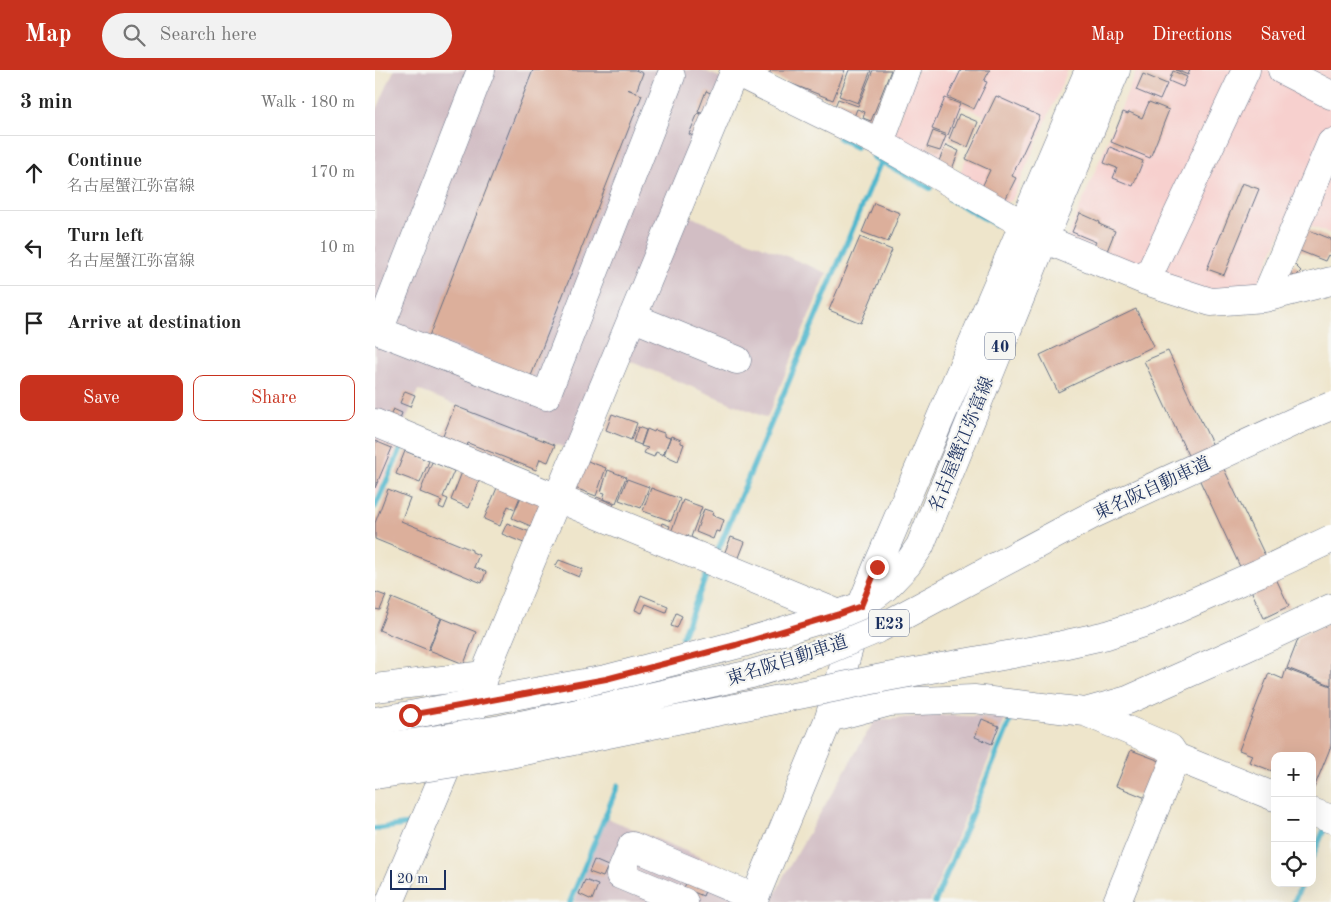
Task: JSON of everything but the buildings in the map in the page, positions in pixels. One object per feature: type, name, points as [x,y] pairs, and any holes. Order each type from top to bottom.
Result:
[{"type":"main road","points":[[481,70],[379,331],[546,396],[671,76]]},
{"type":"main road","points":[[390,902],[476,703],[484,676],[734,70],[880,143],[1034,231],[1146,281],[1211,302],[1265,298],[1331,281]]},
{"type":"main road","points":[[880,143],[907,70]]},
{"type":"main road","name":"名古屋蟹江弥富線","points":[[375,721],[606,679],[736,645],[850,610],[885,588],[907,565],[920,546],[1034,231],[1089,70]]},
{"type":"main road","name":"名古屋蟹江弥富線","points":[[1034,231],[1116,70]]},
{"type":"main road","points":[[1146,281],[1246,70]]},
{"type":"main road","points":[[1282,70],[1331,95]]},
{"type":"main road","points":[[1265,298],[1331,143]]},
{"type":"main road","points":[[632,317],[737,360]]},
{"type":"main road","name":"東名阪自動車道","points":[[375,748],[501,729],[583,712],[751,674],[818,654],[880,628],[1096,513],[1331,406]]},
{"type":"main road","points":[[375,423],[557,498],[850,610],[829,718],[754,900],[632,846],[620,875],[684,902]]},
{"type":"main road","name":"東名阪自動車道","points":[[375,775],[505,755],[887,677],[1107,635],[1150,621],[1331,539]]},
{"type":"main road","points":[[1085,712],[1128,700],[1331,608]]},
{"type":"main road","points":[[375,688],[484,676]]},
{"type":"main road","points":[[829,718],[890,702],[974,699],[1085,712],[1170,748],[1177,757],[1271,795]]},
{"type":"main road","points":[[1117,902],[1177,757]]},
{"type":"main road","points":[[1316,813],[1331,819]]},
{"type":"shaded area","points":[[394,70],[702,70],[722,78],[568,449],[418,390],[403,427],[375,416],[375,114]]},
{"type":"shaded area","points":[[917,70],[1068,70],[1012,200],[1003,204],[958,178],[984,115],[962,106],[936,166],[891,140]]},
{"type":"shaded area","points":[[1137,70],[1331,70],[1331,234],[1288,218],[1255,291],[1200,292],[1066,241]]},
{"type":"shaded area","points":[[682,213],[827,273],[767,418],[622,358]]},
{"type":"shaded area","points":[[375,429],[401,439],[375,498]]},
{"type":"shaded area","points":[[933,715],[1006,717],[930,902],[772,902],[783,877],[874,721]]},
{"type":"shaded area","points":[[607,818],[745,876],[734,902],[574,902]]},
{"type":"waterway","points":[[839,138],[856,147]]},
{"type":"waterway","points":[[873,157],[930,188]]},
{"type":"waterway","points":[[716,555],[881,161]]},
{"type":"waterway","points":[[950,199],[995,224]]},
{"type":"waterway","points":[[375,507],[403,444]]},
{"type":"waterway","points":[[682,637],[709,569]]},
{"type":"waterway","points":[[935,902],[1010,722]]},
{"type":"waterway","points":[[570,902],[618,785]]},
{"type":"waterway","points":[[375,829],[410,824]]},
{"type":"waterway","points":[[1316,849],[1326,825]]},
{"type":"waterway","points":[[1294,902],[1300,887]]},
{"type":"route","points":[[410,715],[606,679],[736,645],[839,614],[861,606],[877,567]]}]
